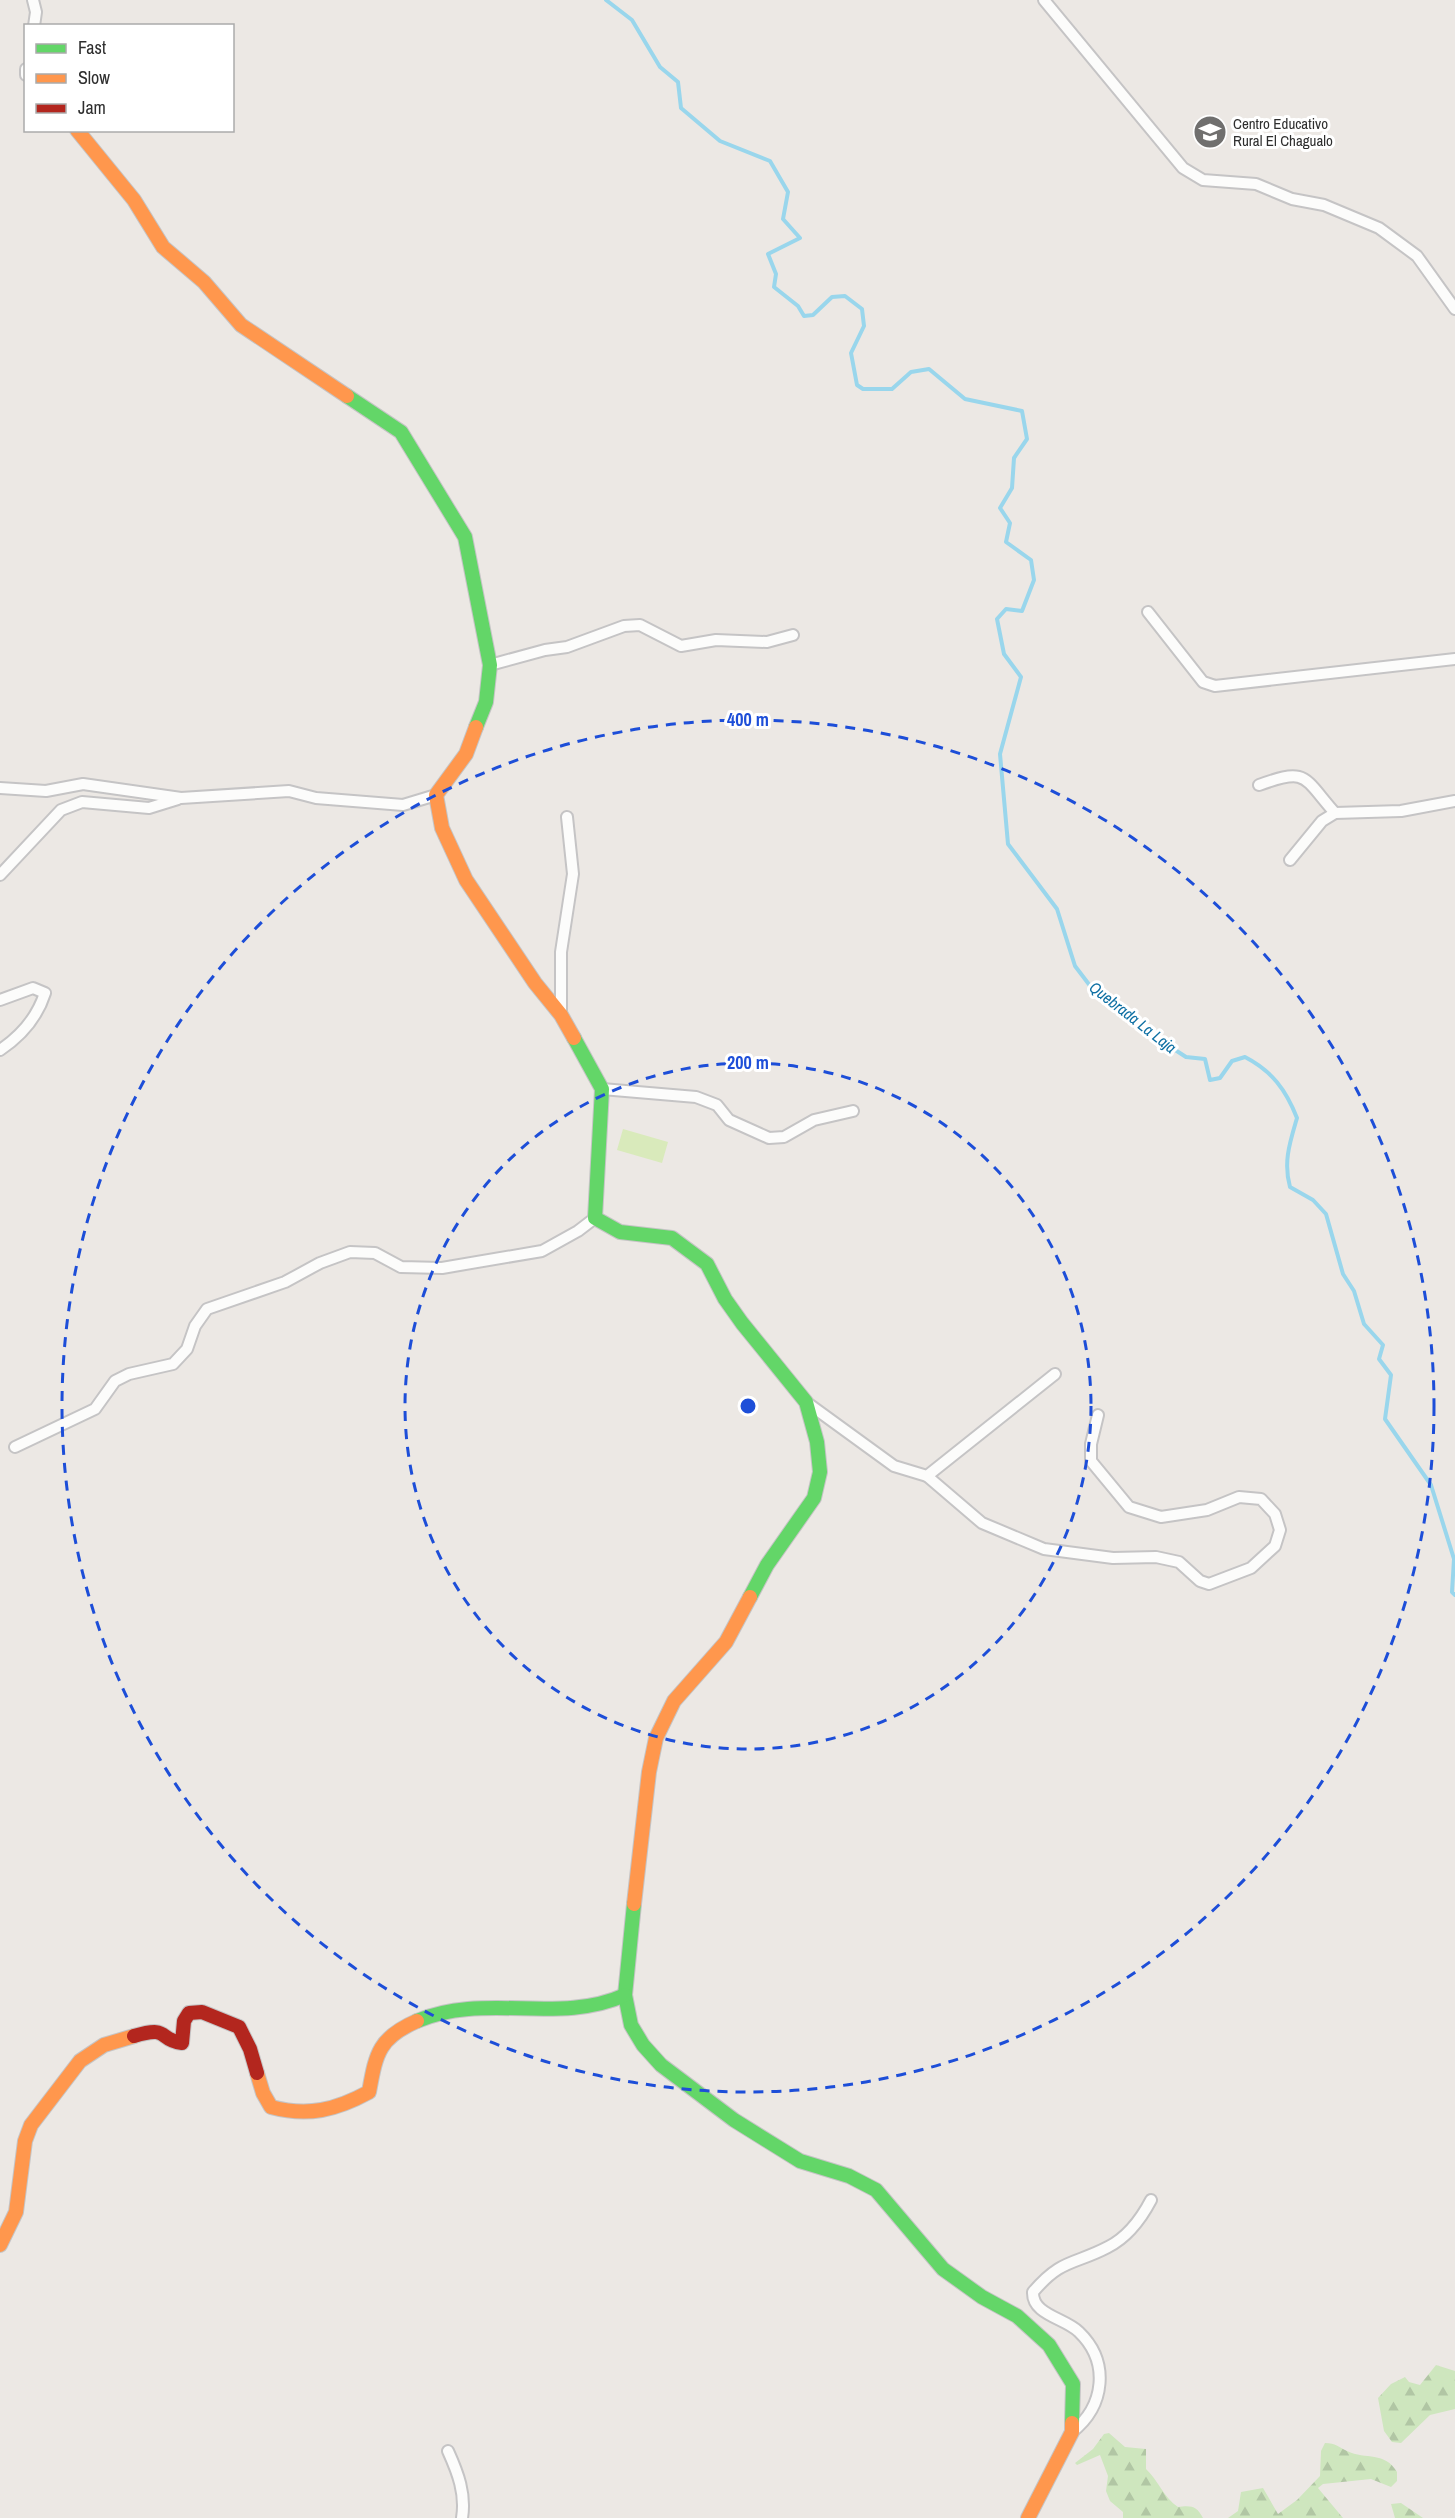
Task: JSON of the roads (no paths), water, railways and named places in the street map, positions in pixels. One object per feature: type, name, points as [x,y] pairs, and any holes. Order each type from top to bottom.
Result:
[{"type":"street","points":[[33,0],[36,12],[33,24]]},
{"type":"street","points":[[1044,0],[1183,168],[1203,180],[1256,184],[1292,199],[1324,205],[1378,228],[1418,256],[1455,309]]},
{"type":"street","points":[[0,788],[46,791],[83,784],[181,798],[289,790],[316,798],[403,806],[436,795],[466,753],[486,702],[490,665],[465,537],[401,432],[241,325],[204,282],[163,247],[134,200],[79,132]]},
{"type":"street","points":[[1148,612],[1203,682],[1215,686],[1455,659]]},
{"type":"street","points":[[490,665],[545,650],[567,647],[624,626],[640,625],[681,646],[716,640],[767,642],[793,635]]},
{"type":"street","points":[[1259,785],[1288,774],[1298,775],[1305,779],[1335,813]]},
{"type":"street","points":[[15,1447],[95,1409],[115,1380],[129,1374],[173,1364],[187,1349],[195,1326],[207,1309],[285,1282],[320,1263],[350,1251],[375,1253],[401,1267],[442,1268],[542,1251],[578,1231],[595,1218],[602,1089],[561,1015],[535,983],[466,880],[442,828],[436,795]]},
{"type":"street","points":[[0,875],[61,810],[82,802],[149,808],[181,798]]},
{"type":"street","points":[[1290,860],[1322,821],[1335,813],[1401,811],[1455,801]]},
{"type":"street","points":[[561,1015],[561,952],[573,874],[567,817]]},
{"type":"street","points":[[0,1000],[33,988],[45,993],[40,1010],[23,1031],[0,1050]]},
{"type":"street","points":[[602,1089],[696,1097],[717,1105],[729,1120],[769,1138],[784,1137],[814,1120],[853,1111]]},
{"type":"street","points":[[595,1218],[620,1232],[672,1238],[707,1264],[725,1299],[742,1323],[806,1402],[894,1466],[927,1476],[982,1523],[1044,1549],[1113,1558],[1156,1557],[1179,1562],[1200,1581],[1209,1584],[1251,1568],[1275,1546],[1280,1530],[1275,1514],[1261,1499],[1239,1497],[1207,1510],[1161,1516],[1130,1507],[1091,1461],[1091,1443],[1098,1415]]},
{"type":"street","points":[[927,1476],[1055,1374]]},
{"type":"street","points":[[806,1402],[817,1442],[820,1472],[814,1498],[767,1565],[726,1642],[674,1701],[656,1738],[649,1772],[625,1995],[631,2025],[643,2045],[661,2065],[734,2120],[800,2161],[849,2176],[876,2190],[943,2269],[982,2297],[1017,2316],[1041,2336],[1069,2374],[1073,2384],[1072,2432]]},
{"type":"street","points":[[0,2244],[16,2212],[25,2141],[31,2125],[80,2061],[104,2045],[153,2030],[160,2031],[178,2043],[182,2043],[184,2021],[189,2013],[202,2012],[239,2027],[250,2049],[263,2093],[271,2107],[285,2111],[321,2114],[369,2092],[372,2064],[378,2051],[391,2035],[424,2016],[440,2011],[488,2005],[556,2007],[604,2004],[625,1995]]},
{"type":"street","points":[[1028,2518],[1072,2432],[1085,2421],[1095,2405],[1101,2381],[1100,2371],[1084,2337],[1071,2325],[1038,2307],[1034,2302],[1033,2292],[1058,2267],[1108,2247],[1139,2223],[1151,2200]]},
{"type":"street","points":[[448,2451],[457,2470],[465,2502],[462,2518]]},
{"type":"waterway","name":"Quebrada La Laja","points":[[606,0],[632,20],[660,67],[678,82],[681,108],[720,141],[770,161],[788,192],[783,219],[800,238],[768,254],[776,274],[774,287],[798,306],[804,316],[813,315],[832,297],[845,296],[862,309],[864,326],[851,353],[857,385],[863,389],[892,389],[911,372],[929,369],[965,399],[1022,411],[1027,439],[1014,458],[1012,488],[1000,508],[1010,523],[1006,542],[1031,560],[1034,580],[1022,611],[1006,609],[997,619],[1004,654],[1021,677],[1000,754],[1008,844],[1057,909],[1075,966],[1091,987],[1124,1007],[1149,1033],[1186,1057],[1205,1059],[1210,1080],[1220,1078],[1232,1061],[1245,1057],[1263,1068],[1283,1090],[1297,1118],[1287,1161],[1290,1187],[1313,1200],[1326,1214],[1343,1274],[1354,1291],[1364,1324],[1383,1345],[1379,1359],[1391,1375],[1385,1419],[1431,1485],[1454,1559],[1452,1592],[1455,1595]]},
{"type":"place","name":"Centro Educativo Rural El Chagualo","points":[[1210,132]]}]
